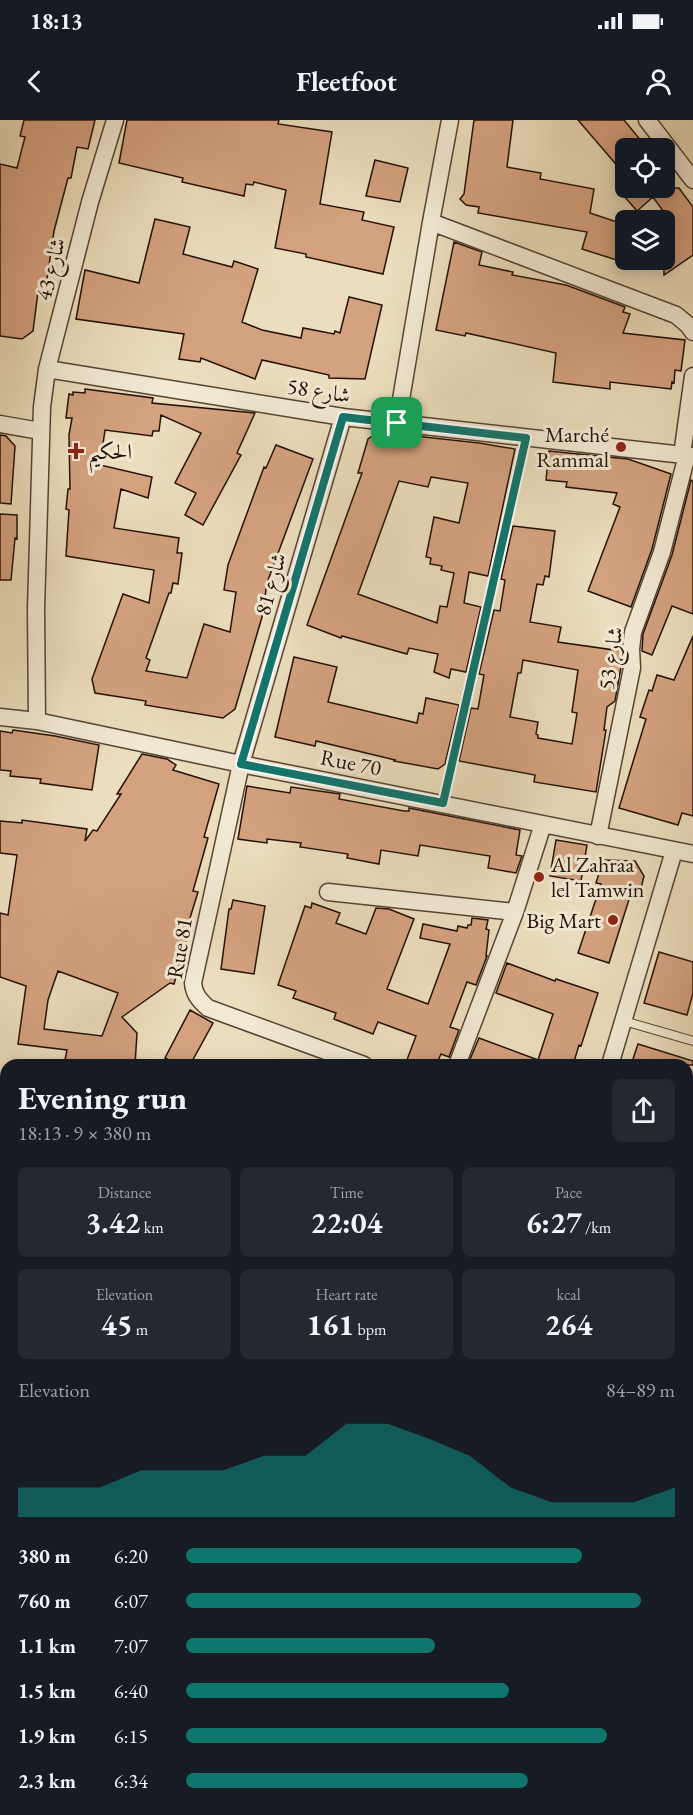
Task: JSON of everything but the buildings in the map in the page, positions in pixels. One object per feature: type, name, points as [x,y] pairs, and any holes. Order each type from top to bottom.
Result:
[{"type":"street","name":"شارع 43","points":[[37,720],[36,609],[42,407],[48,369],[90,202],[116,120]]},
{"type":"street","points":[[397,423],[450,120]]},
{"type":"street","points":[[648,121],[693,180]]},
{"type":"street","points":[[431,222],[676,315],[693,332]]},
{"type":"street","name":"شارع 58","points":[[48,369],[343,417],[687,455]]},
{"type":"street","name":"شارع 53","points":[[598,836],[632,668],[633,632],[663,552],[687,455],[693,376]]},
{"type":"street","name":"شارع 81","points":[[241,764],[343,417]]},
{"type":"street","points":[[0,424],[40,431]]},
{"type":"street","name":"Rue 70","points":[[0,717],[37,720],[241,764],[693,854]]},
{"type":"street","name":"Rue 81","points":[[241,764],[193,982],[194,992],[208,1008],[348,1059]]},
{"type":"street","points":[[458,1059],[515,912],[543,824]]},
{"type":"street","points":[[612,1059],[674,851]]},
{"type":"street","points":[[328,892],[515,912]]},
{"type":"lane","points":[[443,803],[526,438]]},
{"type":"lane","points":[[624,1021],[693,1041]]},
{"type":"place","name":"Marché Rammal","points":[[621,447]]},
{"type":"place","name":"الحكيم","points":[[76,451]]},
{"type":"place","name":"Al Zahraa lel Tamwin","points":[[539,877]]},
{"type":"place","name":"Big Mart","points":[[613,920]]},
{"type":"route","points":[[343,417],[397,423],[526,438],[443,803],[241,764],[343,417]]}]
